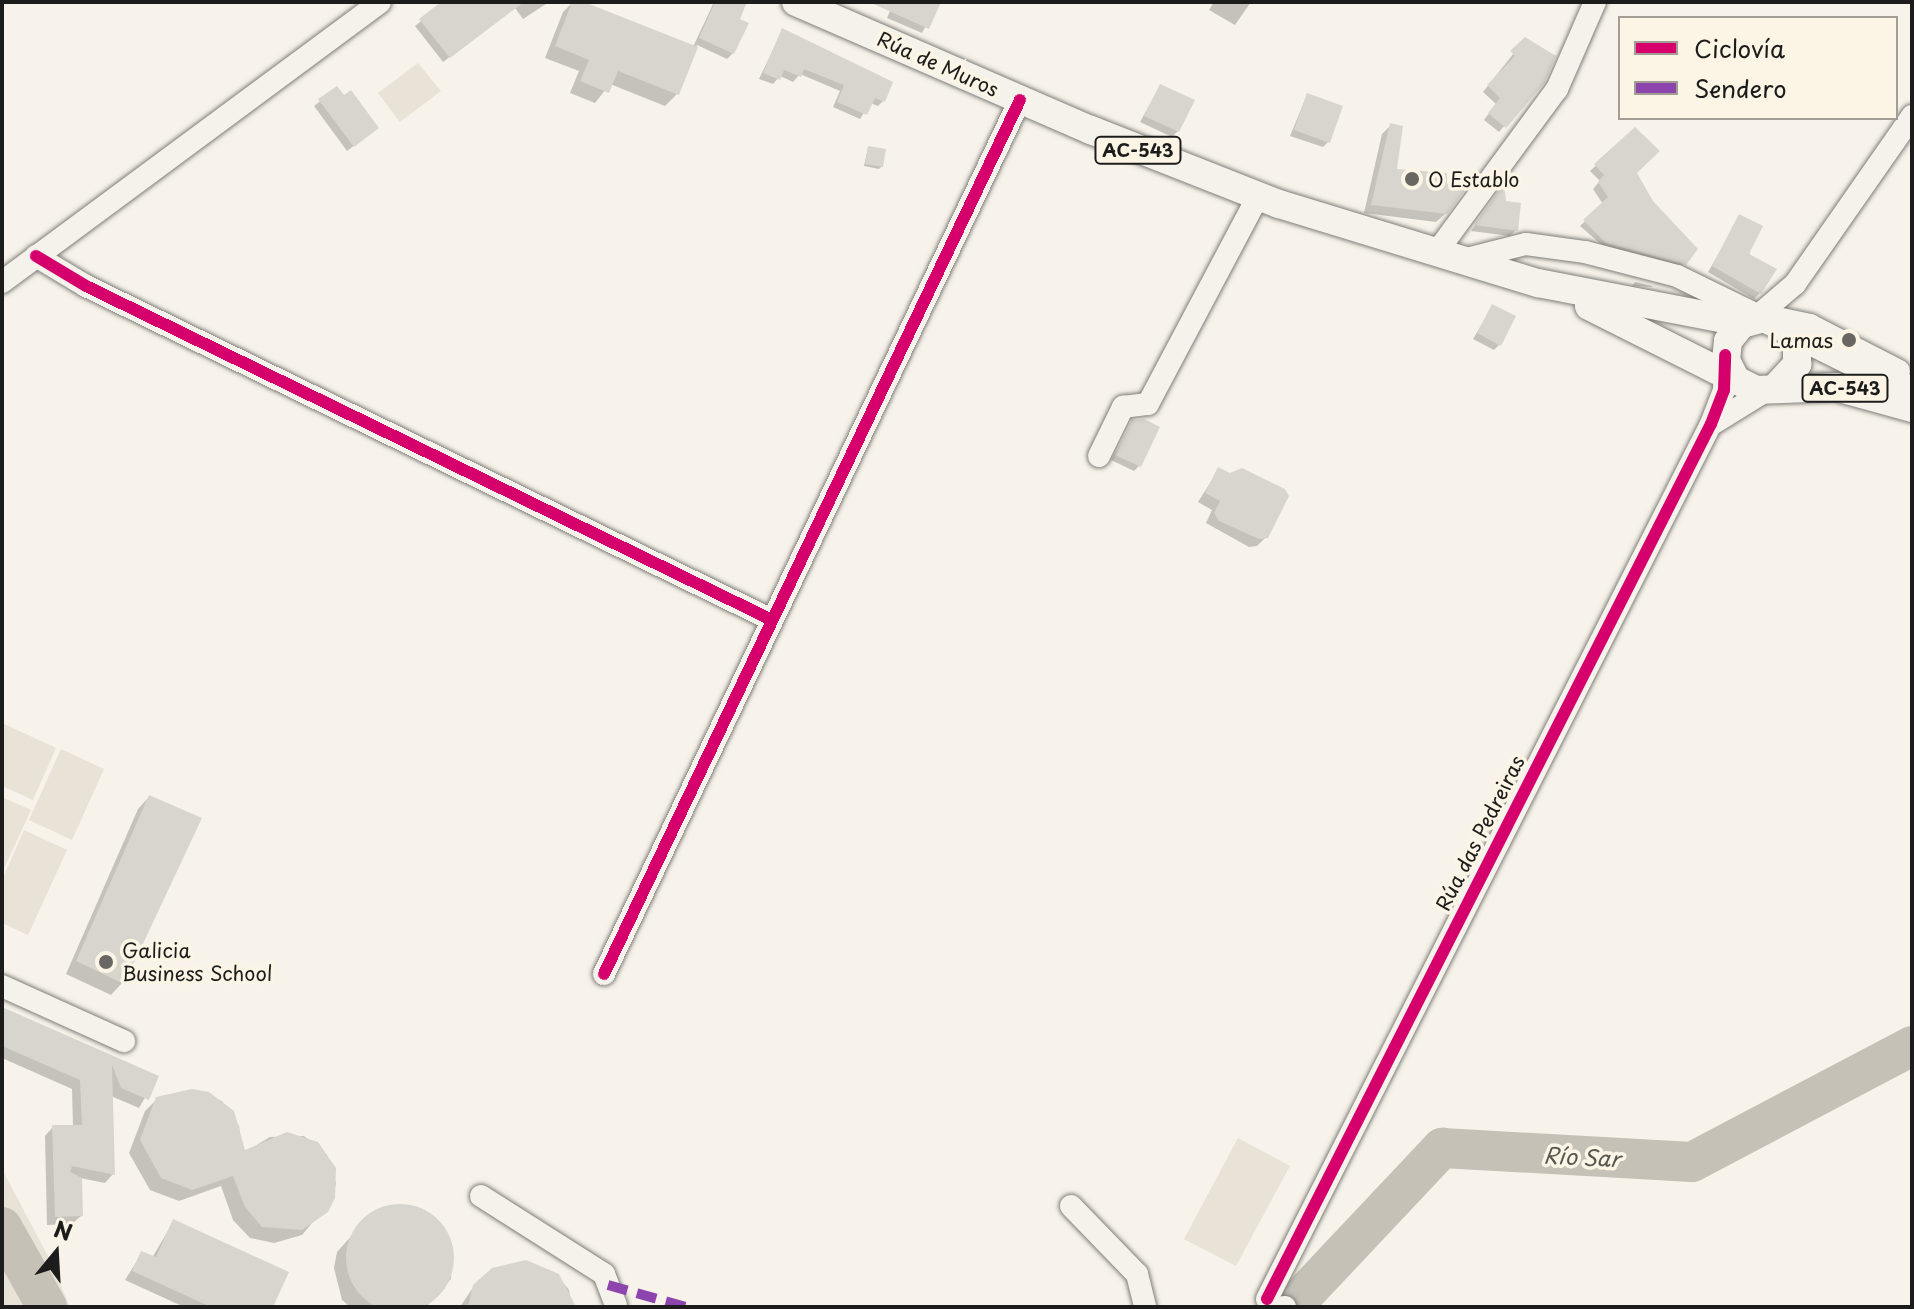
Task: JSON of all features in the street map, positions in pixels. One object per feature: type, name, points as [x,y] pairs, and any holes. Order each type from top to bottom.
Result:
[{"type":"main road","name":"Rúa de Muros","points":[[796,2],[1020,100],[1258,196]]},
{"type":"main road","name":"AC-543","points":[[1258,196],[1538,283],[1777,325],[1912,391]]},
{"type":"main road","name":"AC-543","points":[[1538,283],[1724,371],[1747,388],[1854,389],[1912,408]]},
{"type":"main road","name":"AC-543","points":[[1771,389],[1795,370],[1777,325]]},
{"type":"main road","points":[[1724,371],[1730,336],[1777,325]]},
{"type":"street","points":[[2,282],[380,2]]},
{"type":"street","points":[[1450,256],[1550,99],[1595,2]]},
{"type":"street","points":[[604,974],[1020,100]]},
{"type":"street","points":[[1777,325],[1795,284],[1912,116]]},
{"type":"street","points":[[1099,456],[1123,407],[1148,404],[1258,196]]},
{"type":"street","points":[[1450,256],[1526,244],[1585,252],[1677,276],[1777,325],[1855,346],[1912,381]]},
{"type":"street","points":[[36,256],[86,286],[772,620]]},
{"type":"street","points":[[1777,325],[1795,284]]},
{"type":"street","name":"Rúa das Pedreiras","points":[[1279,1304],[1711,424],[1724,371]]},
{"type":"street","points":[[1711,424],[1771,389]]},
{"type":"street","points":[[2,986],[124,1041]]},
{"type":"street","points":[[481,1196],[604,1274],[616,1306]]},
{"type":"street","points":[[1071,1206],[1137,1274],[1145,1307]]},
{"type":"shaded area","points":[[418,63],[441,91],[400,122],[378,93]]},
{"type":"shaded area","points":[[2,723],[56,748],[33,800],[2,786]]},
{"type":"shaded area","points":[[61,749],[104,769],[72,840],[29,820]]},
{"type":"shaded area","points":[[2,797],[31,810],[2,873]]},
{"type":"shaded area","points":[[24,830],[67,850],[28,935],[2,923],[2,880]]},
{"type":"shaded area","points":[[1238,1138],[1290,1166],[1236,1266],[1184,1239]]},
{"type":"shaded area","points":[[2,1169],[50,1260],[70,1307],[2,1307]]},
{"type":"building","points":[[441,2],[524,2],[450,58],[419,19]]},
{"type":"building","points":[[572,2],[584,2],[698,47],[679,95],[618,71],[609,93],[580,81],[589,60],[555,46]]},
{"type":"building","points":[[715,2],[747,2],[740,19],[749,23],[734,54],[699,38]]},
{"type":"building","points":[[869,2],[941,2],[929,29]]},
{"type":"building","points":[[782,28],[893,82],[885,102],[875,98],[867,115],[837,102],[844,85],[804,69],[801,77],[784,70],[780,80],[763,73]]},
{"type":"building","points":[[1525,37],[1556,56],[1545,82],[1506,128],[1488,113],[1500,98],[1487,85],[1515,56],[1510,51]]},
{"type":"building","points":[[1160,84],[1195,100],[1179,132],[1144,116]]},
{"type":"building","points":[[337,86],[344,95],[351,90],[379,128],[354,147],[318,99]]},
{"type":"building","points":[[1307,93],[1343,106],[1330,143],[1294,130]]},
{"type":"building","name":"O Establo","points":[[1390,123],[1403,126],[1397,169],[1447,173],[1447,184],[1468,186],[1447,214],[1371,205]]},
{"type":"building","points":[[1635,127],[1660,151],[1637,173],[1653,201],[1698,249],[1686,265],[1606,243],[1583,220],[1608,197],[1598,182],[1604,175],[1594,164]]},
{"type":"building","points":[[868,146],[886,149],[883,167],[865,164]]},
{"type":"building","points":[[1504,184],[1506,201],[1521,203],[1518,231],[1474,225]]},
{"type":"building","points":[[1739,214],[1763,226],[1749,254],[1777,269],[1761,294],[1712,266]]},
{"type":"building","points":[[1492,304],[1516,316],[1501,346],[1477,333]]},
{"type":"building","points":[[1144,419],[1160,427],[1141,467],[1115,455],[1132,420]]},
{"type":"building","points":[[1218,467],[1230,473],[1242,468],[1285,489],[1289,496],[1268,538],[1259,539],[1219,521],[1214,513],[1220,501],[1205,493]]},
{"type":"building","points":[[149,795],[202,818],[124,984],[76,961]]},
{"type":"building","points":[[2,1007],[159,1076],[149,1100],[121,1088],[112,1065],[115,1175],[72,1166],[70,1172],[82,1178],[83,1216],[55,1217],[52,1125],[82,1125],[80,1080],[2,1046]]},
{"type":"building","points":[[192,1089],[209,1092],[234,1111],[245,1150],[287,1132],[318,1142],[336,1168],[335,1198],[328,1212],[302,1230],[262,1227],[245,1207],[233,1176],[192,1190],[161,1178],[140,1140],[156,1097]]},
{"type":"building","points":[[389,1205],[411,1205],[430,1213],[445,1228],[453,1247],[453,1269],[445,1288],[430,1303],[414,1310],[386,1310],[370,1303],[355,1288],[347,1269],[347,1247],[355,1228],[370,1213]]},
{"type":"building","points":[[173,1219],[289,1272],[273,1307],[211,1307],[132,1271],[141,1251],[156,1257]]},
{"type":"building","points":[[526,1260],[559,1274],[576,1307],[468,1307],[473,1285],[492,1268]]},
{"type":"waterway","name":"Río Sar","points":[[1292,1307],[1442,1148],[1692,1162],[1912,1046]]},
{"type":"waterway","name":"Río Sar","points":[[2,1227],[47,1307]]},
{"type":"marked path","points":[[608,1285],[686,1307]]},
{"type":"cycle path","points":[[604,974],[1020,100]]},
{"type":"cycle path","points":[[36,256],[86,286],[772,620]]},
{"type":"cycle path","points":[[1267,1299],[1711,424],[1724,390],[1725,355]]},
{"type":"place","name":"O Establo","points":[[1412,179]]},
{"type":"place","name":"Lamas","points":[[1849,340]]},
{"type":"place","name":"Galicia Business School","points":[[106,962]]}]
